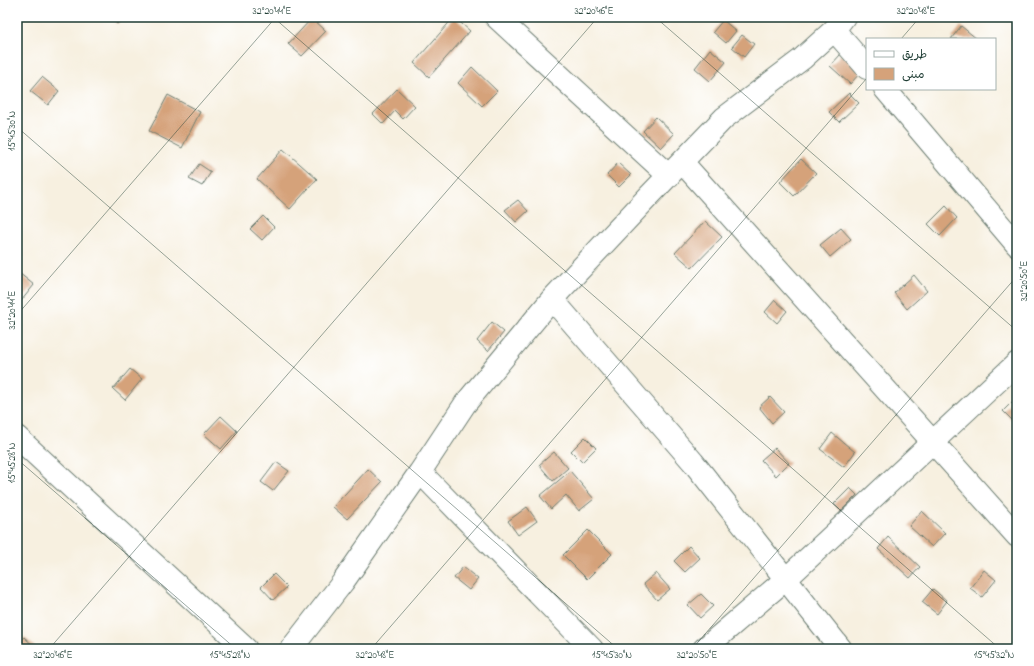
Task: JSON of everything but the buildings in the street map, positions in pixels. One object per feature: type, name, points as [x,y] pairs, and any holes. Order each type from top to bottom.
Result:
[{"type":"street","points":[[496,17],[675,169],[933,442],[1017,536]]},
{"type":"street","points":[[291,649],[343,582],[420,472],[465,404],[552,299],[724,118],[802,59],[839,23],[866,66]]},
{"type":"street","points":[[885,90],[1017,245]]},
{"type":"street","points":[[552,299],[693,462],[841,649]]},
{"type":"street","points":[[704,649],[786,579],[1017,363]]},
{"type":"street","points":[[17,437],[246,649]]},
{"type":"street","points":[[420,472],[592,649]]}]
